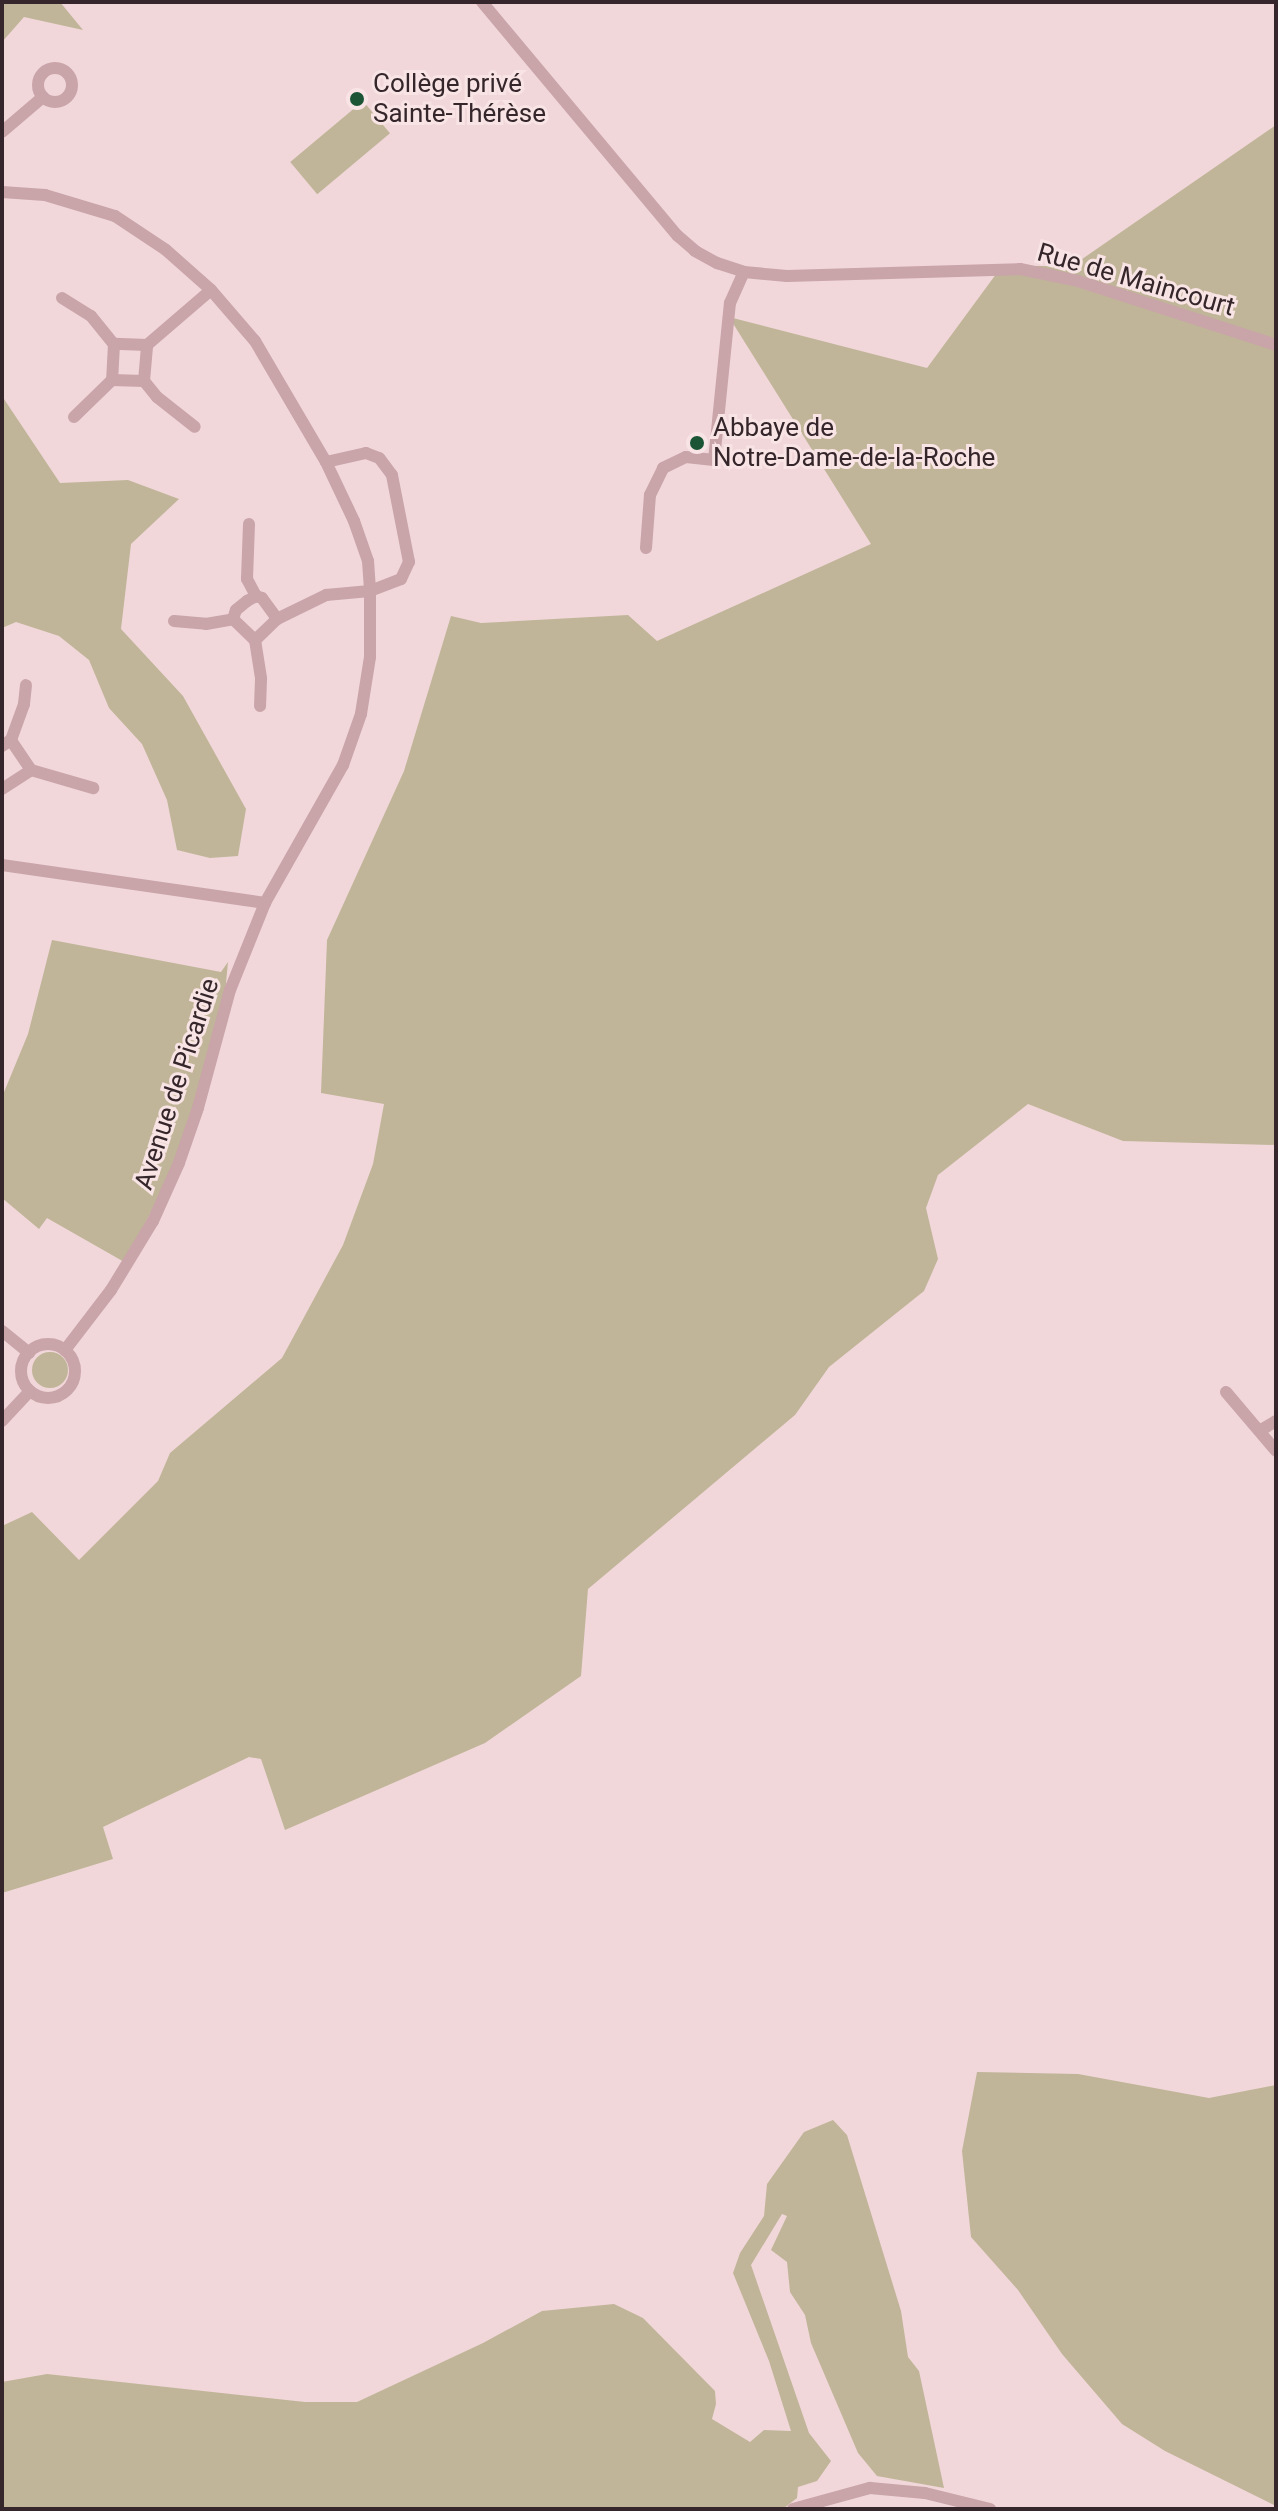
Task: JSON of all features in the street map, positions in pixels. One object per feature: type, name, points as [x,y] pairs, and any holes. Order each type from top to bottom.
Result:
[{"type":"street","name":"Rue de Maincourt","points":[[482,2],[678,236],[700,255],[744,272],[798,276],[1020,269],[1060,276],[1276,345]]},
{"type":"street","points":[[2,132],[43,97]]},
{"type":"street","name":"Avenue de Picardie","points":[[2,192],[45,195],[115,216],[166,250],[211,290],[255,341],[326,462],[359,534],[368,561],[370,591],[370,657],[361,714],[343,765],[265,903],[230,990],[198,1108],[153,1221],[111,1290],[65,1350]]},
{"type":"street","points":[[646,548],[650,495],[663,468],[686,457],[714,460],[730,303],[744,272]]},
{"type":"street","points":[[114,344],[147,345],[211,290]]},
{"type":"street","points":[[62,298],[91,316],[114,344],[112,380],[74,417]]},
{"type":"street","points":[[147,345],[144,381],[157,397],[195,427]]},
{"type":"street","points":[[112,380],[144,381]]},
{"type":"street","points":[[255,640],[277,619],[326,595],[370,591],[401,579],[409,562],[392,475],[379,458],[366,453],[326,462]]},
{"type":"street","points":[[249,524],[247,579],[256,596],[270,606],[277,619]]},
{"type":"street","points":[[233,619],[236,610],[256,596]]},
{"type":"street","points":[[174,621],[206,624],[233,619]]},
{"type":"street","points":[[233,619],[255,640],[261,679],[260,706]]},
{"type":"street","points":[[26,685],[24,704],[7,743],[31,770],[93,788]]},
{"type":"street","points":[[2,789],[31,770]]},
{"type":"street","points":[[4,870],[265,903]]},
{"type":"street","points":[[2,1331],[29,1353]]},
{"type":"street","points":[[42,1345],[65,1350],[74,1363],[71,1386],[51,1398],[30,1391],[22,1376],[29,1353],[42,1345]]},
{"type":"street","points":[[2,1421],[30,1391]]},
{"type":"street","points":[[1226,1392],[1276,1451]]},
{"type":"street","points":[[1261,1430],[1276,1421]]},
{"type":"street","points":[[793,2509],[870,2488],[925,2493],[990,2509]]},
{"type":"shaded area","points":[[2,2],[60,2],[83,30],[24,17],[2,42]]},
{"type":"shaded area","points":[[363,101],[390,133],[317,194],[290,162]]},
{"type":"shaded area","points":[[1276,125],[1276,1145],[1123,1141],[1028,1104],[938,1175],[926,1208],[938,1259],[924,1291],[829,1367],[795,1415],[588,1589],[581,1676],[485,1743],[285,1830],[261,1759],[249,1757],[103,1827],[113,1859],[2,1893],[2,1526],[32,1512],[79,1560],[158,1481],[170,1453],[282,1358],[343,1245],[373,1164],[384,1104],[321,1093],[327,940],[404,771],[451,616],[481,623],[628,615],[657,641],[871,544],[729,317],[927,368],[1002,266],[1072,266]]},
{"type":"shaded area","points":[[2,396],[60,483],[128,480],[179,499],[131,544],[121,629],[183,696],[246,809],[238,856],[210,858],[177,850],[167,800],[142,744],[109,708],[89,660],[59,636],[16,622],[2,628]]},
{"type":"shaded area","points":[[52,940],[221,972],[228,962],[225,994],[181,1150],[126,1263],[47,1218],[39,1229],[2,1198],[2,1097],[28,1034]]},
{"type":"shaded area","points":[[50,1352],[63,1357],[68,1370],[63,1383],[50,1388],[37,1383],[32,1370],[37,1357]]},
{"type":"shaded area","points":[[977,2072],[1078,2074],[1209,2098],[1276,2085],[1276,2506],[1165,2451],[1122,2424],[1062,2354],[1018,2290],[971,2237],[962,2151]]},
{"type":"shaded area","points":[[833,2120],[847,2135],[901,2311],[908,2357],[919,2371],[944,2488],[877,2476],[858,2453],[811,2343],[805,2315],[790,2292],[787,2262],[771,2250],[787,2216],[782,2214],[751,2265],[809,2433],[831,2461],[817,2481],[798,2487],[797,2498],[783,2509],[2,2509],[2,2382],[47,2374],[305,2402],[357,2402],[483,2343],[542,2311],[614,2304],[643,2318],[715,2391],[712,2419],[750,2442],[764,2430],[791,2431],[769,2361],[733,2273],[740,2253],[764,2216],[767,2184],[804,2132]]},
{"type":"place","name":"Collège privé Sainte-Thérèse","points":[[357,99]]},
{"type":"place","name":"Abbaye de Notre-Dame-de-la-Roche","points":[[697,443]]}]
